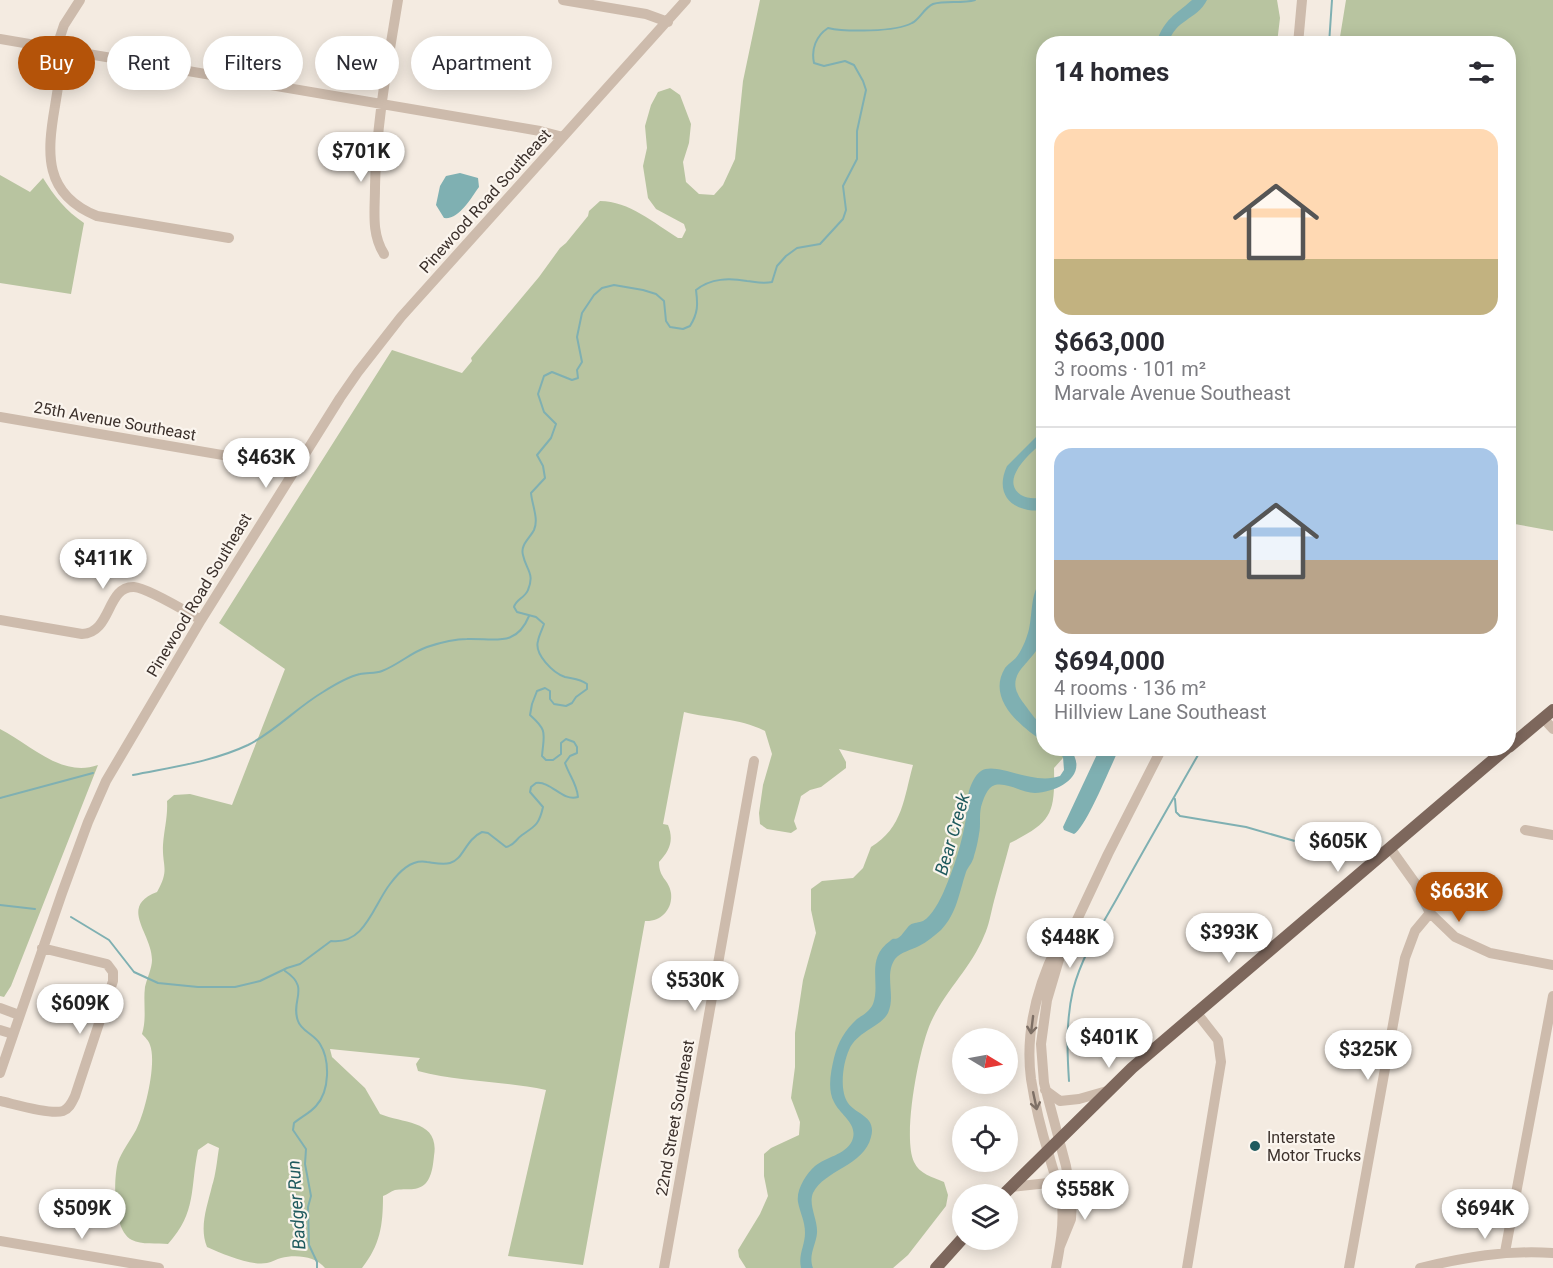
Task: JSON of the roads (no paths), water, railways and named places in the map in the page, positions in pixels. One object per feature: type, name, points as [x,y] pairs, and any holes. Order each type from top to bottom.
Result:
[{"type":"main road","points":[[1516,741],[1553,710]]},
{"type":"main road","points":[[1014,1184],[1107,1091],[1196,1012],[1499,756]]},
{"type":"main road","points":[[936,1268],[952,1250]]},
{"type":"street","points":[[62,36],[64,25],[80,0]]},
{"type":"street","points":[[384,254],[377,242],[374,228],[376,145],[398,0]]},
{"type":"street","points":[[563,0],[646,14],[668,22]]},
{"type":"street","name":"Pinewood Road Southeast","points":[[0,1073],[42,948],[88,822],[106,781],[201,620],[352,380],[380,342],[686,0]]},
{"type":"street","points":[[1299,36],[1302,0]]},
{"type":"street","points":[[0,39],[18,42]]},
{"type":"street","points":[[95,56],[548,132],[563,137]]},
{"type":"street","points":[[56,90],[49,150],[54,173],[68,196],[81,208],[97,216],[229,238]]},
{"type":"street","name":"25th Avenue Southeast","points":[[0,417],[281,465],[295,470]]},
{"type":"street","points":[[0,620],[82,634],[92,633],[100,625],[117,596],[132,587],[201,620]]},
{"type":"street","points":[[1543,718],[1553,729]]},
{"type":"street","points":[[1060,1246],[1071,1219],[1072,1201],[1045,1090],[1041,1044],[1045,1014],[1053,975],[1060,956],[1158,756]]},
{"type":"street","name":"22nd Street Southeast","points":[[664,1268],[754,761]]},
{"type":"street","points":[[1525,830],[1553,835]]},
{"type":"street","points":[[1390,848],[1415,883],[1430,913],[1448,932],[1466,944],[1490,953],[1553,965]]},
{"type":"street","points":[[1056,1268],[1062,1214],[1058,1187],[1036,1106],[1030,1064],[1031,1037],[1036,999],[1044,972],[1108,854]]},
{"type":"street","points":[[1349,1268],[1405,958],[1415,931],[1430,913]]},
{"type":"street","points":[[0,1101],[54,1112],[66,1110],[69,1107],[75,1096],[113,981],[113,972],[107,964],[42,948]]},
{"type":"street","points":[[1505,1252],[1553,996]]},
{"type":"street","points":[[0,1008],[19,1015]]},
{"type":"street","points":[[1187,1268],[1221,1062],[1218,1040],[1196,1012]]},
{"type":"street","points":[[0,1030],[13,1034]]},
{"type":"street","points":[[1045,1090],[1060,1101],[1079,1099],[1107,1091]]},
{"type":"street","points":[[1018,1188],[1048,1183],[1058,1187]]},
{"type":"street","points":[[0,1241],[159,1268]]},
{"type":"street","points":[[1420,1268],[1462,1258],[1505,1252],[1553,1253]]},
{"type":"water","points":[[1192,0],[1207,0],[1203,7],[1176,29],[1172,36],[1159,36],[1175,14]]},
{"type":"water","points":[[460,173],[478,178],[479,187],[460,212],[455,216],[444,218],[436,205],[440,186],[446,176]]},
{"type":"water","points":[[1036,437],[1036,448],[1020,466],[1013,481],[1021,495],[1036,498],[1036,510],[1024,509],[1009,501],[1003,486],[1007,466]]},
{"type":"water","points":[[1036,588],[1036,651],[1022,668],[1015,684],[1025,705],[1036,719],[1036,736],[1009,711],[1000,691],[1000,679],[1005,668],[1017,657],[1025,642]]},
{"type":"water","points":[[1074,756],[1076,767],[1074,774],[1062,785],[1053,789],[1030,793],[1000,784],[990,788],[981,807],[977,845],[951,917],[930,939],[895,959],[890,972],[891,1000],[888,1013],[885,1018],[857,1038],[849,1050],[844,1069],[845,1098],[851,1107],[871,1124],[871,1137],[861,1155],[818,1185],[813,1193],[812,1202],[817,1233],[812,1254],[813,1268],[801,1268],[800,1259],[805,1233],[798,1202],[800,1187],[815,1166],[845,1150],[852,1141],[851,1125],[832,1097],[831,1074],[842,1037],[873,1004],[878,955],[882,948],[892,939],[900,937],[910,925],[926,919],[938,903],[957,855],[966,818],[969,791],[977,775],[981,771],[996,769],[1038,778],[1060,776],[1064,770],[1063,757]]},
{"type":"water","points":[[1096,756],[1116,756],[1079,829],[1074,834],[1064,830],[1063,827]]},
{"type":"waterway","name":"Badger Run","points":[[71,917],[109,940],[134,972],[158,983],[198,987],[235,987],[260,981],[300,964],[331,941],[343,941],[352,937],[367,922],[394,879],[411,864],[416,862],[442,864],[455,861],[476,835],[482,832],[488,833],[506,847],[511,845],[533,827],[540,818],[543,807],[530,792],[531,787],[536,783],[547,785],[567,797],[578,797],[565,763],[570,756],[577,753],[577,747],[574,742],[566,739],[561,743],[561,754],[553,760],[546,760],[542,756],[544,733],[530,715],[537,691],[545,688],[550,691],[550,699],[554,704],[566,706],[587,689],[587,684],[560,675],[550,667],[539,652],[538,646],[544,624],[536,617],[517,612],[514,607],[527,593],[531,579],[522,551],[535,526],[536,517],[531,493],[545,478],[543,466],[537,455],[551,438],[556,424],[544,412],[538,394],[544,376],[552,372],[572,380],[578,378],[577,370],[582,362],[577,337],[582,313],[594,295],[602,288],[614,285],[656,294],[664,301],[666,321],[670,327],[683,329],[690,326],[695,317],[696,290],[702,286],[727,279],[772,282],[777,266],[786,256],[797,248],[820,244],[843,219],[846,210],[843,186],[857,159],[857,131],[866,90],[854,65],[845,61],[824,66],[814,63],[815,43],[828,28],[846,30],[895,28],[912,23],[933,4],[975,0]]},
{"type":"waterway","points":[[1330,36],[1332,0]]},
{"type":"waterway","points":[[133,775],[192,763],[234,751],[258,739],[313,698],[345,679],[382,671],[421,650],[451,640],[495,640],[511,637],[518,633],[529,616]]},
{"type":"waterway","points":[[1069,1081],[1069,1013],[1073,990],[1081,966],[1097,932],[1197,756]]},
{"type":"waterway","points":[[0,798],[93,773]]},
{"type":"waterway","points":[[1175,799],[1176,812],[1180,816],[1246,827],[1326,850]]},
{"type":"waterway","points":[[0,905],[35,909]]},
{"type":"waterway","name":"Badger Run","points":[[285,971],[297,983],[296,1014],[298,1021],[320,1044],[327,1067],[326,1084],[321,1100],[294,1123],[293,1130],[306,1149],[305,1164],[311,1196],[308,1207],[309,1245],[317,1262],[317,1268]]},
{"type":"place","name":"Interstate Motor Trucks","points":[[1255,1146]]},
{"type":"water label","name":"Bear Creek","points":[[952,834]]}]
